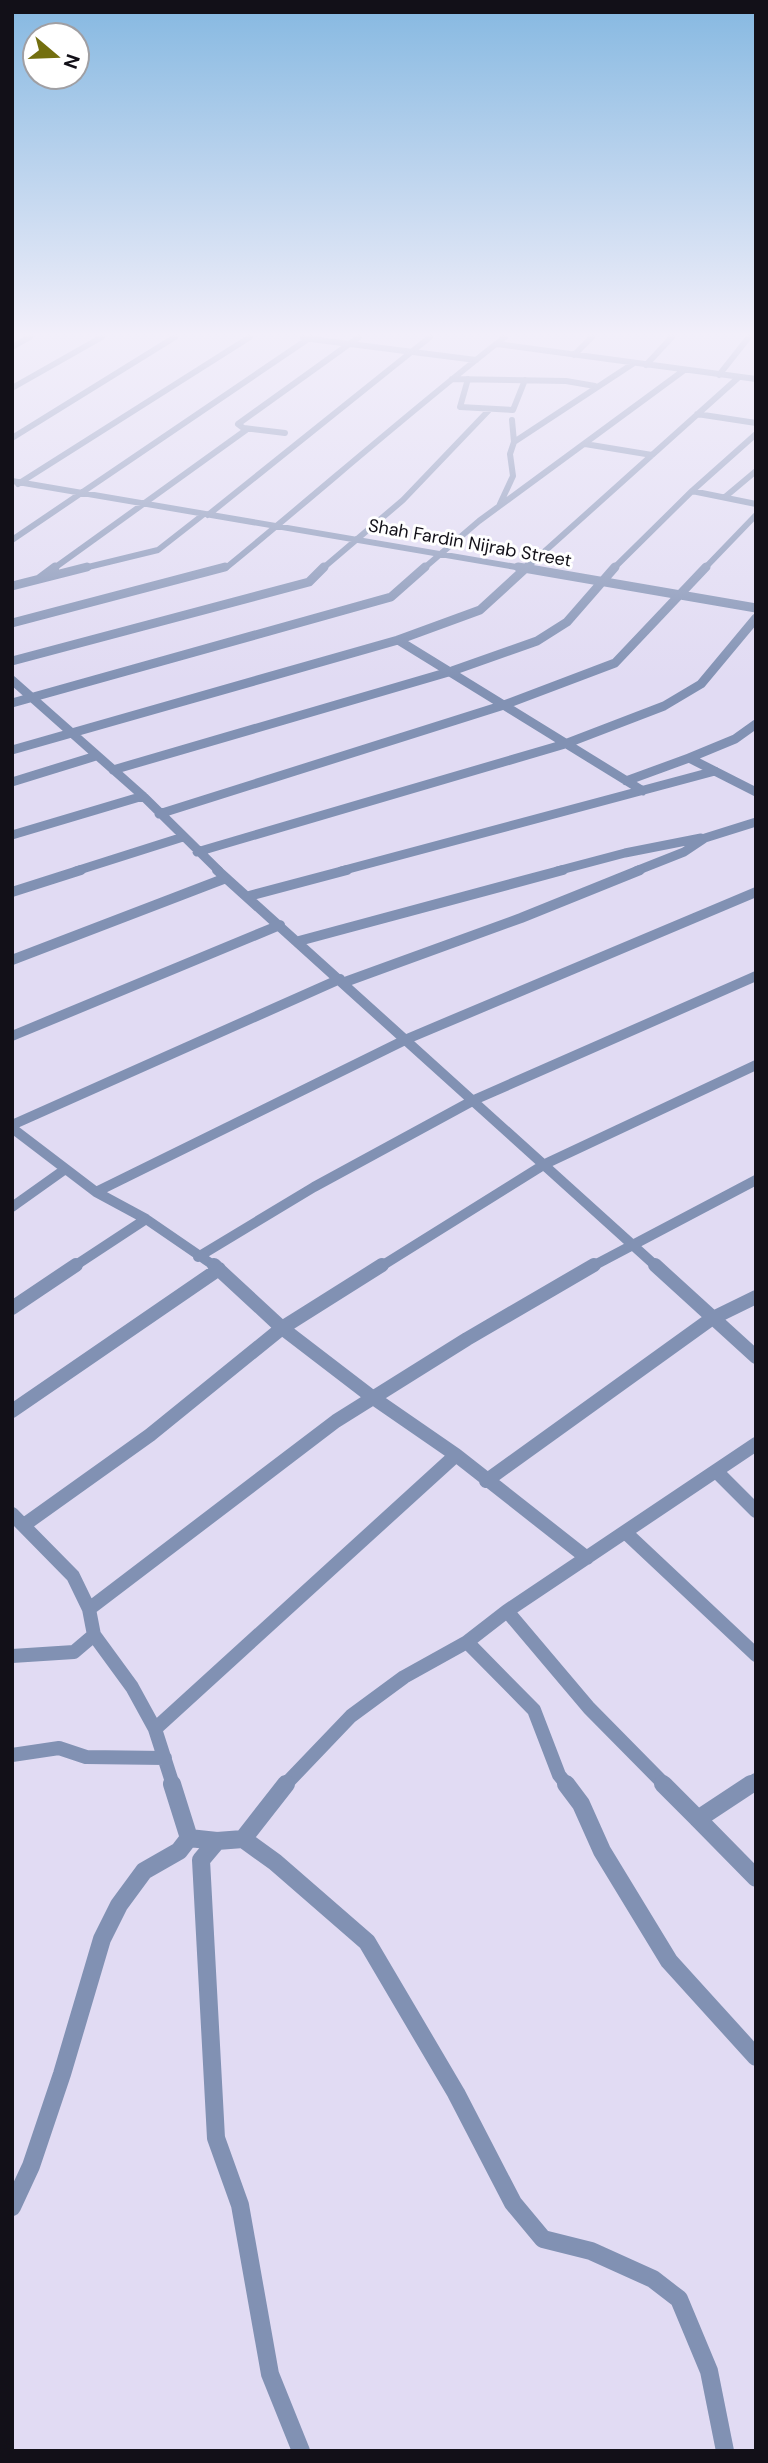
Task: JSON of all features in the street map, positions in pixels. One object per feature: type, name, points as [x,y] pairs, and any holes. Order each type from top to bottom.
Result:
[{"type":"street","points":[[12,488],[16,482],[65,452]]},
{"type":"street","points":[[12,540],[143,452]]},
{"type":"street","points":[[39,579],[215,452]]},
{"type":"street","points":[[12,586],[158,550],[285,452]]},
{"type":"street","points":[[12,623],[227,567],[365,452]]},
{"type":"street","points":[[12,661],[309,582],[354,539],[403,500],[449,452]]},
{"type":"street","points":[[499,507],[513,477],[511,452]]},
{"type":"street","points":[[12,703],[391,597],[499,507],[574,452]]},
{"type":"street","points":[[633,452],[652,455]]},
{"type":"street","points":[[12,750],[398,640],[480,610],[655,452]]},
{"type":"street","points":[[113,770],[452,671],[537,641],[568,622],[601,581],[692,491],[736,452]]},
{"type":"street","points":[[725,497],[756,471]]},
{"type":"street","name":"Shah Fardin Nijrab Street","points":[[16,482],[756,608]]},
{"type":"street","points":[[692,491],[756,503]]},
{"type":"street","points":[[159,814],[504,705],[615,663],[756,515]]},
{"type":"street","points":[[197,852],[565,744],[664,706],[701,684],[756,618]]},
{"type":"street","points":[[398,640],[643,791]]},
{"type":"street","points":[[12,680],[143,796],[197,852],[343,980],[632,1242],[711,1319],[756,1357]]},
{"type":"street","points":[[626,780],[735,739],[756,723]]},
{"type":"street","points":[[12,782],[96,756]]},
{"type":"street","points":[[690,758],[756,792]]},
{"type":"street","points":[[249,896],[715,771]]},
{"type":"street","points":[[12,835],[143,796]]},
{"type":"street","points":[[299,941],[625,853],[705,838],[756,822]]},
{"type":"street","points":[[12,892],[183,837]]},
{"type":"street","points":[[587,1558],[456,1455],[372,1397],[282,1328],[219,1269],[146,1219],[96,1192],[64,1170],[12,1126],[343,980],[630,875],[684,852],[705,838]]},
{"type":"street","points":[[12,960],[226,878]]},
{"type":"street","points":[[96,1192],[407,1039],[756,892]]},
{"type":"street","points":[[12,1036],[279,925]]},
{"type":"street","points":[[198,1256],[314,1187],[474,1100],[756,976]]},
{"type":"street","points":[[189,1838],[155,1729],[132,1688],[94,1635],[89,1609],[73,1576],[18,1519],[150,1435],[282,1328],[545,1164],[756,1065]]},
{"type":"street","points":[[12,1207],[64,1170]]},
{"type":"street","points":[[89,1609],[247,1486],[372,1397],[632,1242],[756,1180]]},
{"type":"street","points":[[12,1308],[146,1219]]},
{"type":"street","points":[[12,1411],[219,1269]]},
{"type":"street","points":[[486,1481],[711,1319],[756,1297]]},
{"type":"street","points":[[243,1839],[283,1787],[351,1716],[404,1677],[467,1642],[508,1611],[756,1444]]},
{"type":"street","points":[[155,1729],[456,1455]]},
{"type":"street","points":[[716,1471],[756,1511]]},
{"type":"street","points":[[625,1532],[756,1655]]},
{"type":"street","points":[[508,1611],[589,1708],[756,1878]]},
{"type":"street","points":[[12,1656],[74,1652],[94,1635]]},
{"type":"street","points":[[467,1642],[534,1710],[559,1775],[581,1804],[602,1851],[669,1961],[756,2057]]},
{"type":"street","points":[[12,1755],[59,1748],[86,1756],[165,1758]]},
{"type":"street","points":[[698,1819],[756,1780]]},
{"type":"street","points":[[189,1838],[216,1841],[243,1839],[275,1862],[367,1942],[456,2093],[513,2203],[543,2239],[591,2251],[653,2278],[679,2299],[709,2371],[725,2451]]},
{"type":"street","points":[[12,2207],[31,2166],[102,1940],[119,1905],[144,1871],[179,1851],[189,1838]]},
{"type":"street","points":[[216,1841],[201,1860],[216,2138],[240,2205],[270,2374],[302,2451]]}]
